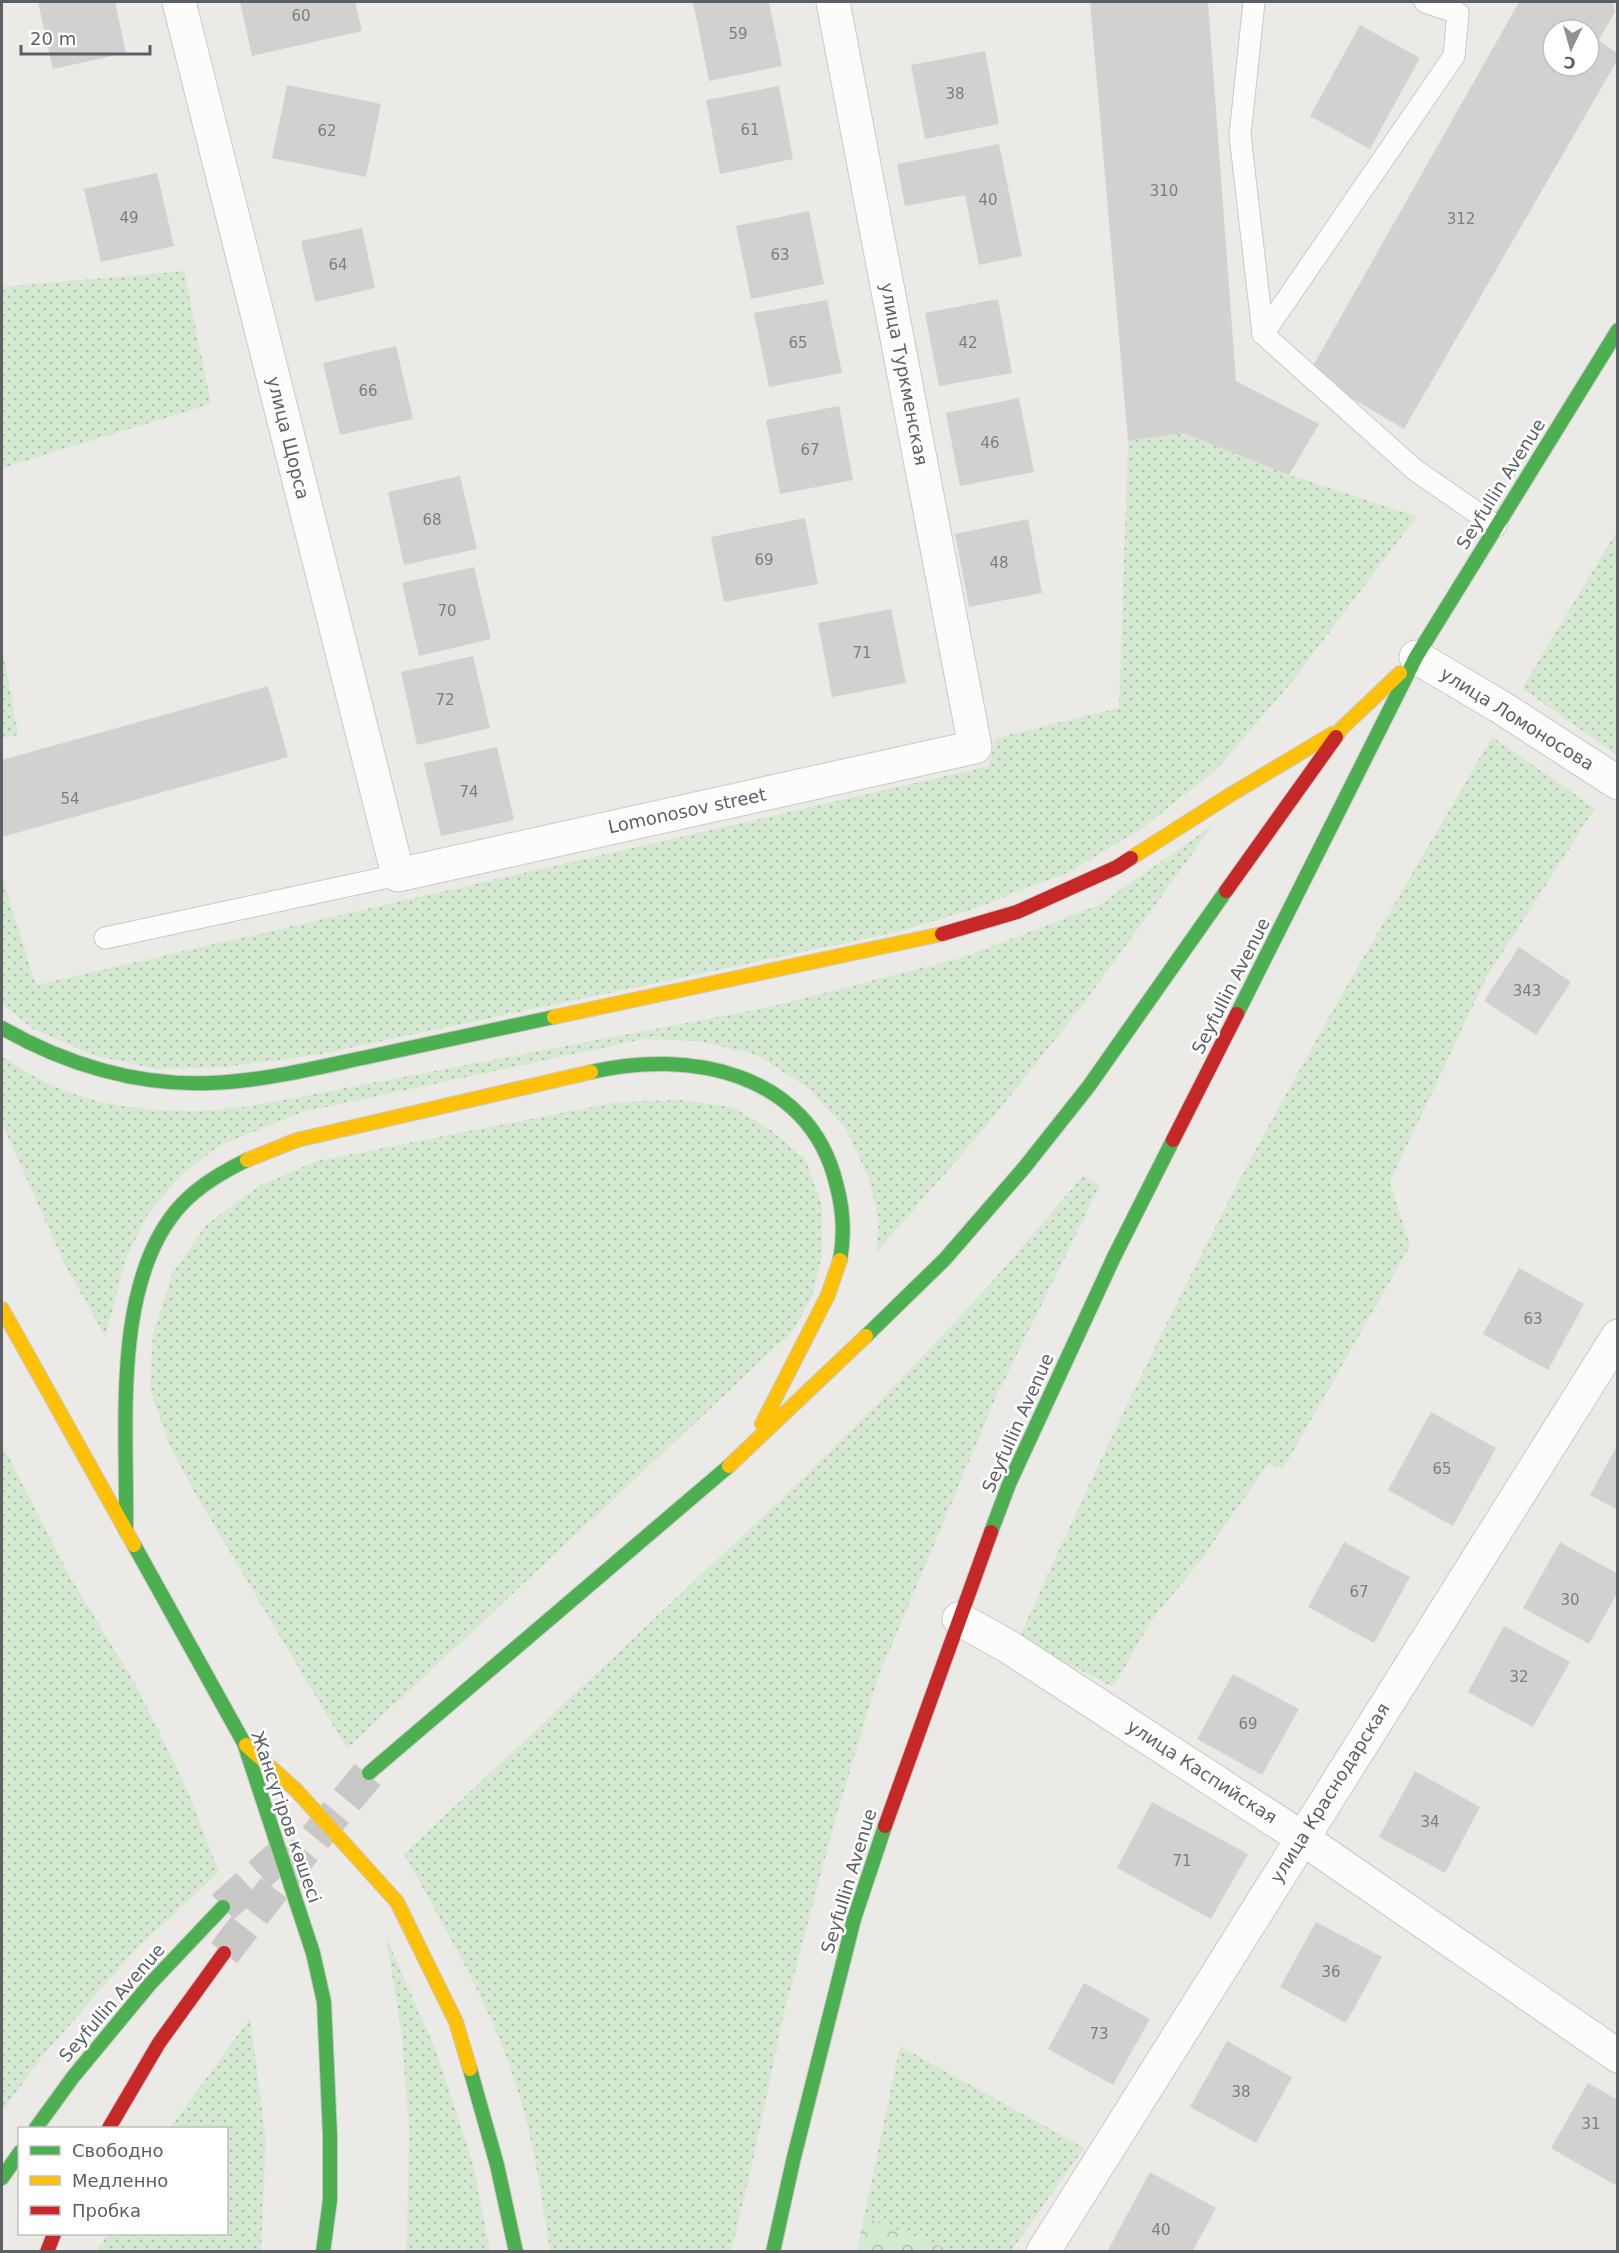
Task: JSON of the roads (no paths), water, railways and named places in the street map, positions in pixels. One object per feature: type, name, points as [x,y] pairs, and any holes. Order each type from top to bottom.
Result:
[{"type":"main road","name":"Seyfullin Avenue","points":[[773,2252],[793,2161],[854,1919],[895,1795],[1009,1484],[1114,1257],[1416,657],[1617,330]]},
{"type":"main road","name":"Seyfullin Avenue","points":[[369,1773],[748,1450],[945,1259],[1024,1168],[1089,1086],[1341,729],[1416,657]]},
{"type":"main road","points":[[2,1028],[70,1061],[92,1067],[136,1078],[209,1083],[287,1074],[955,931],[1017,912],[1117,867],[1230,795],[1341,729]]},
{"type":"main road","points":[[126,1531],[128,1349],[132,1312],[142,1274],[158,1237],[182,1204],[218,1176],[255,1155],[297,1140],[611,1068],[656,1064],[702,1068],[738,1075],[764,1087],[799,1112],[820,1140],[836,1173],[843,1212],[841,1257],[830,1294],[748,1450]]},
{"type":"main road","name":"Жансүгіров көшесі","points":[[2,1309],[244,1743],[299,1907],[313,1953],[324,2002],[330,2134],[330,2200],[323,2252]]},
{"type":"main road","points":[[244,1743],[296,1790],[397,1902],[456,2022],[497,2165],[516,2252]]},
{"type":"main road","name":"Seyfullin Avenue","points":[[37,2127],[73,2077],[150,1984],[223,1906]]},
{"type":"main road","points":[[110,2127],[159,2043],[224,1953]]},
{"type":"main road","points":[[2,2178],[18,2155]]},
{"type":"main road","points":[[47,2252],[54,2235]]},
{"type":"street","name":"улица Щорса","points":[[179,2],[398,875]]},
{"type":"street","name":"улица Туркменская","points":[[833,2],[975,747]]},
{"type":"street","name":"улица Ломоносова","points":[[1416,657],[1499,706],[1617,783]]},
{"type":"street","name":"Lomonosov street","points":[[398,875],[975,747]]},
{"type":"street","name":"улица Краснодарская","points":[[1043,2252],[1617,1336]]},
{"type":"street","name":"улица Каспийская","points":[[959,1619],[1009,1647],[1302,1838],[1617,2056]]},
{"type":"lane","points":[[1254,2],[1240,135],[1263,333],[1416,470],[1496,526]]},
{"type":"lane","points":[[1263,333],[1454,56],[1458,13],[1425,2]]},
{"type":"lane","points":[[105,938],[398,875]]},
{"type":"tunnel","points":[[224,1953],[285,1874],[369,1773]]},
{"type":"tunnel","points":[[223,1907],[282,1854]]}]
